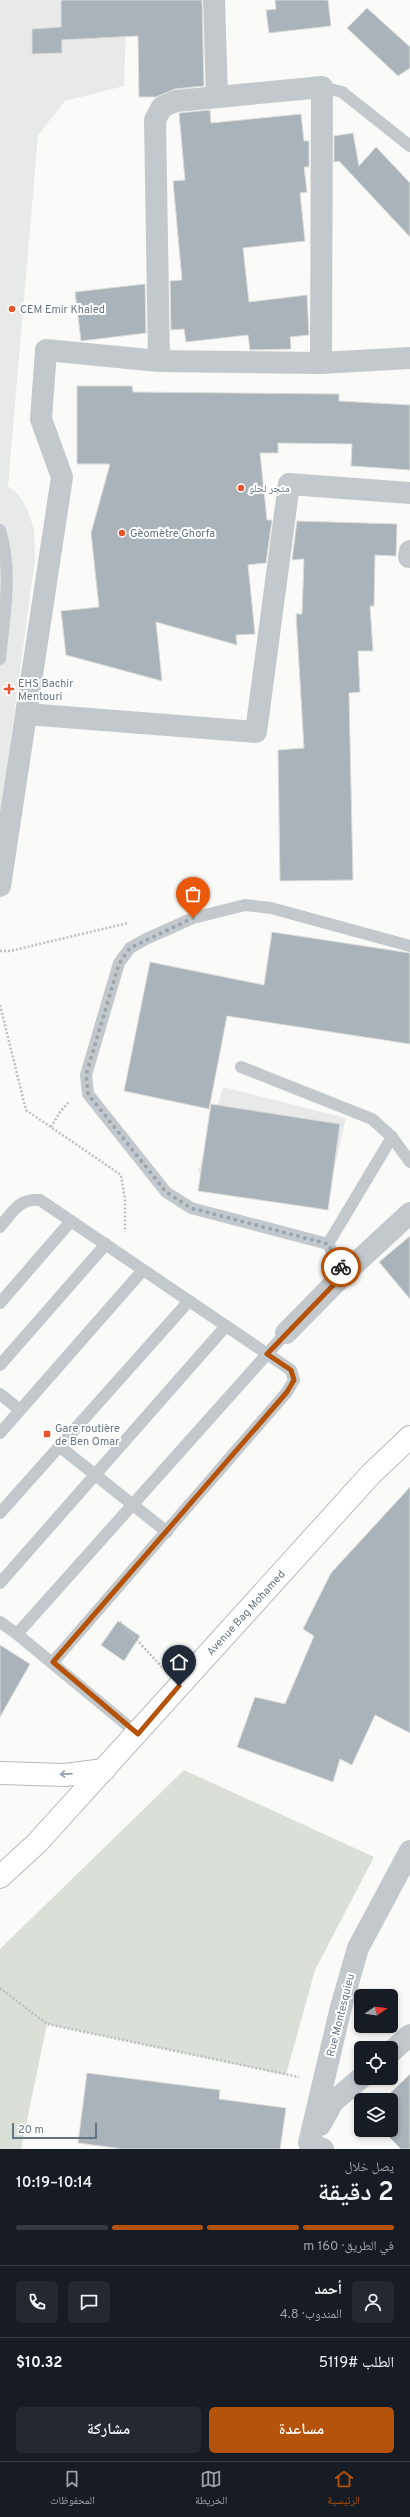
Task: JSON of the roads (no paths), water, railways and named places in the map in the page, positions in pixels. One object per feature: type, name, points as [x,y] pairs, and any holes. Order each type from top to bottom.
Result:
[{"type":"main road","name":"Avenue Bag Mohamed","points":[[1,1870],[37,1843],[138,1734],[179,1686],[371,1474],[410,1437]]},
{"type":"main road","points":[[0,1773],[65,1775],[104,1770]]},
{"type":"street","points":[[214,0],[217,96]]},
{"type":"street","points":[[159,362],[155,120],[162,107],[176,101],[322,87],[321,362]]},
{"type":"street","points":[[0,886],[62,477],[41,419],[46,350],[159,362],[321,362],[410,358]]},
{"type":"street","points":[[27,714],[256,732],[290,484],[410,492]]},
{"type":"street","points":[[410,551],[410,557]]},
{"type":"street","points":[[286,1333],[344,1274],[410,1213]]},
{"type":"street","name":"Rue Montesquieu","points":[[314,2147],[325,2081],[341,2007],[358,1948],[410,1851]]},
{"type":"street","points":[[398,2046],[410,2035]]},
{"type":"street","points":[[314,2147],[333,2102],[354,2084]]},
{"type":"lane","points":[[322,87],[342,92],[410,146]]},
{"type":"lane","points":[[0,530],[7,552],[8,579],[0,659]]},
{"type":"lane","points":[[344,1274],[328,1244],[191,1208],[166,1192],[88,1094],[86,1075],[119,964],[130,948],[146,939],[193,918],[245,906],[271,908],[410,946]]},
{"type":"lane","points":[[240,1067],[372,1119],[392,1137],[410,1162]]},
{"type":"lane","points":[[328,1244],[392,1137]]},
{"type":"lane","points":[[0,1227],[20,1203],[30,1199],[40,1200],[291,1370],[294,1380],[291,1386],[167,1532],[53,1662]]},
{"type":"lane","points":[[0,1303],[71,1221]]},
{"type":"lane","points":[[0,1365],[106,1244]]},
{"type":"lane","points":[[0,1433],[143,1270]]},
{"type":"lane","points":[[0,1513],[189,1301]]},
{"type":"lane","points":[[0,1583],[226,1326]]},
{"type":"lane","points":[[17,1634],[286,1333]]},
{"type":"lane","points":[[0,1394],[20,1410]]},
{"type":"lane","points":[[59,1446],[167,1532]]},
{"type":"lane","points":[[0,1622],[53,1662],[138,1734]]},
{"type":"place","name":"CEM Emir Khaled","points":[[12,309]]},
{"type":"place","name":"متجر لحلو","points":[[241,488]]},
{"type":"place","name":"Gèomètre Ghorfa","points":[[122,533]]},
{"type":"place","name":"EHS Bachir Mentouri","points":[[9,689]]},
{"type":"place","name":"Gare routière de Ben Omar","points":[[47,1434]]}]
